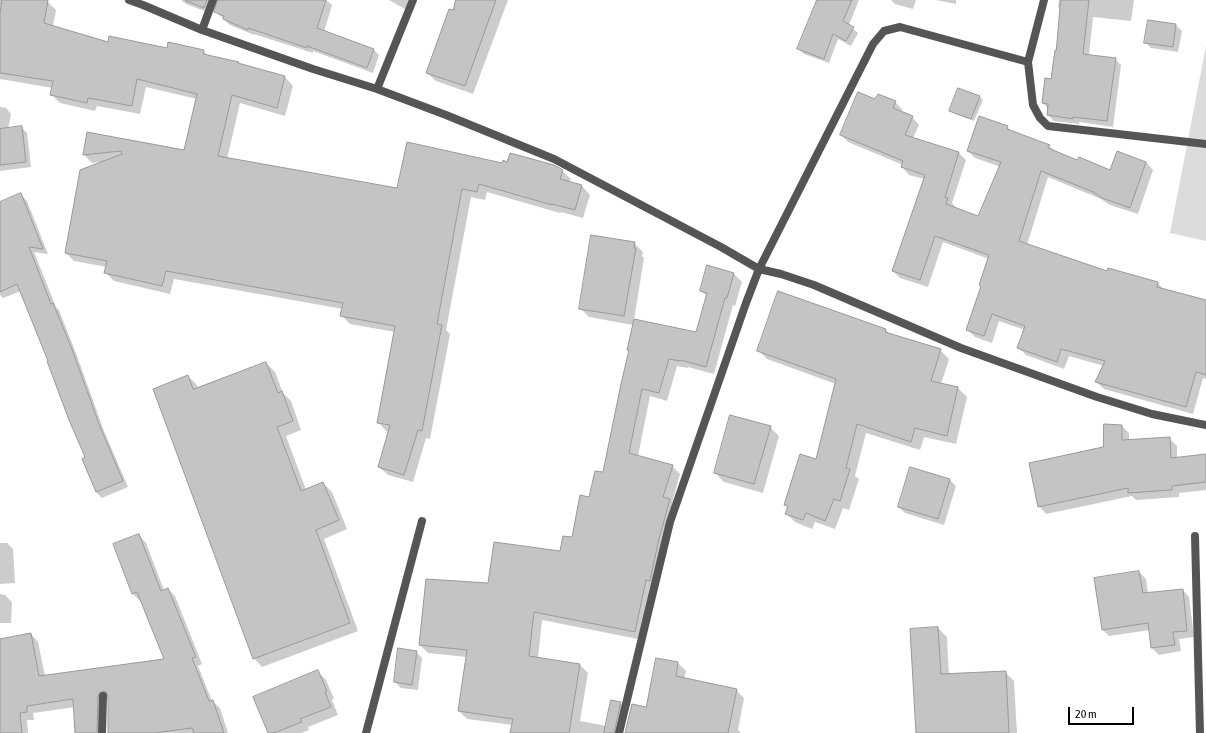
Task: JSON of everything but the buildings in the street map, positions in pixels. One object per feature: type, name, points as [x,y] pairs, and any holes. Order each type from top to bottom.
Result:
[{"type":"street","points":[[129,0],[202,30],[377,89],[554,159],[721,247],[759,269],[781,274],[814,285],[961,348],[1097,398],[1152,414],[1206,425]]},
{"type":"street","points":[[202,30],[213,0]]},
{"type":"street","points":[[377,89],[413,0]]},
{"type":"street","points":[[1044,0],[1028,62],[1032,105],[1040,118],[1048,126],[1206,144]]},
{"type":"street","points":[[619,733],[670,522],[746,304],[759,269],[873,44],[884,31],[900,27],[1028,62]]},
{"type":"street","points":[[366,733],[422,521]]},
{"type":"street","points":[[1195,536],[1200,733]]},
{"type":"street","points":[[102,733],[103,696]]},
{"type":"shaded area","points":[[1206,46],[1206,241],[1170,233]]}]
